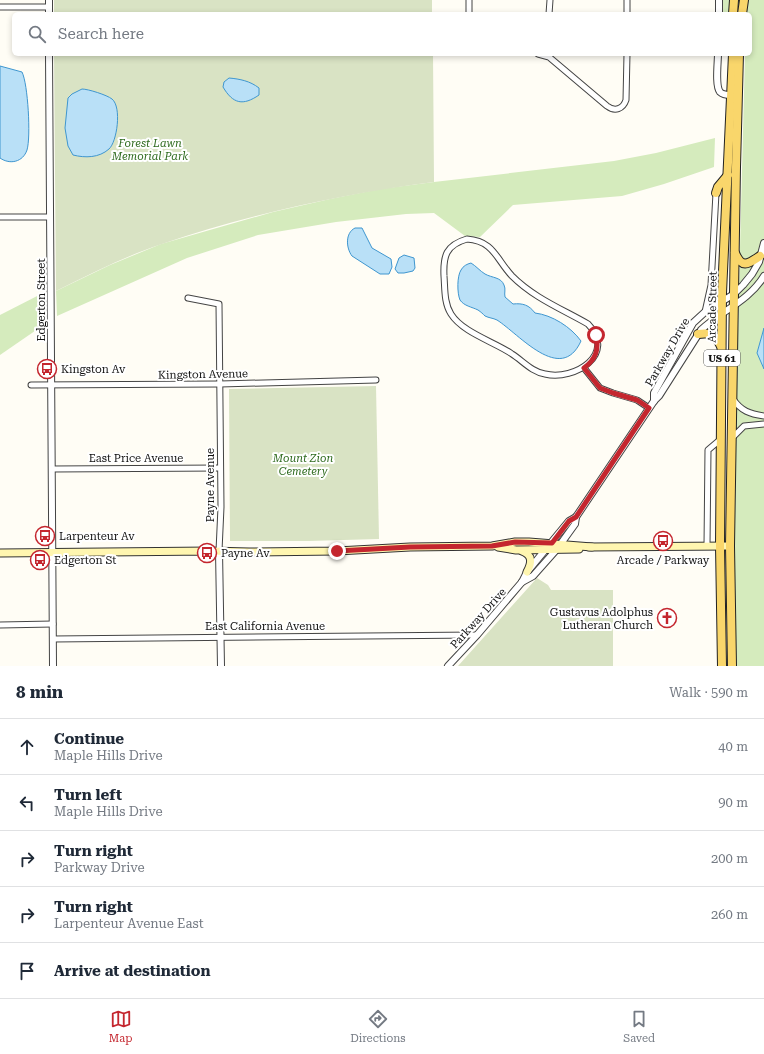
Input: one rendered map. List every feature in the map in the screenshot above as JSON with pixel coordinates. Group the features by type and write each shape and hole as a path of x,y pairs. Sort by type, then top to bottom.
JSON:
{"main road":[{"path":"733,12 734,0"},
{"path":"742,12 744,0"},
{"name":"US 61","path":"733,56 735,95"},
{"name":"US 61","path":"735,95 739,56"},
{"name":"Arcade Street","path":"722,666 720,546 722,301 735,95"},
{"path":"716,193 718,187 731,171"},
{"name":"Arcade Street","path":"731,171 734,252 730,546 732,666"},
{"path":"734,252 738,259 745,264 750,263 760,256"},
{"path":"698,334 711,334 716,337 722,349"},
{"path":"0,553 219,551 315,552 410,547 492,546 515,542 552,543 575,549 592,547 730,546"},
{"path":"492,546 525,552 530,556 531,562 527,572"},
{"path":"516,550 547,550 559,546"}],"street":[{"path":"0,7 49,11 49,0"},
{"path":"469,0 469,12"},
{"path":"550,0 550,12"},
{"path":"627,0 627,12"},
{"path":"719,0 719,12"},
{"name":"Edgerton Street","path":"49,56 53,666"},
{"path":"549,56 607,106 614,109 620,108 624,105 626,100 626,56"},
{"path":"718,56 717,86 719,91 724,95 735,95"},
{"path":"705,312 711,286 716,193"},
{"path":"0,217 50,217"},
{"path":"467,239 483,242 490,248 513,276 531,292 542,300 588,324 596,335 597,350 591,362 584,368 565,374 540,373 512,353 469,330 457,321 452,315 445,299 444,259 452,246 467,239"},
{"name":"Parkway Drive","path":"654,401 654,393 693,323 705,312 734,294 752,274 764,243"},
{"name":"Parkway Drive","path":"522,582 533,576 559,546 575,524 576,517 649,408 659,396 698,334 709,322 746,297 759,284 764,276"},
{"name":"Payne Avenue","path":"188,298 219,304 219,551 221,666"},
{"path":"584,368 600,388 637,400 649,408"},
{"name":"Kingston Avenue","path":"31,386 220,384 376,380"},
{"path":"732,398 742,410 752,414 762,415 762,424 744,426 732,439"},
{"path":"708,546 708,450 721,439"},
{"name":"East Price Avenue","path":"52,469 220,468"},
{"name":"Parkway Drive","path":"448,666 477,635 522,582 527,572 547,550 569,521 576,517"},
{"path":"0,625 53,624"},
{"name":"East California Avenue","path":"53,639 221,636 477,635"}],"green space":[{"path":"54,0 432,0 432,12 54,12"},
{"path":"723,0 764,0 764,328 757,353 764,369 764,666 735,666 735,513 739,284 745,56 752,56 752,12 723,12"},
{"name":"Forest Lawn Memorial Park","path":"54,56 433,56 434,182 296,206 229,223 135,254 56,291"},
{"path":"715,138 714,167 622,196 513,205 480,237 465,236 434,213 406,214 336,222 258,235 187,258 57,316 56,291 110,265 161,244 273,212 380,189 614,161 656,153"},
{"path":"45,292 45,324 0,355 0,315"},
{"name":"Mount Zion Cemetery","path":"376,386 379,539 230,541 229,389"},
{"path":"537,578 548,585 551,590 613,590 613,666 458,666"}],"water":[{"path":"0,66 22,72 26,87 29,123 27,150 19,160 12,162 0,158"},
{"path":"229,78 245,81 256,86 259,88 259,95 248,101 239,102 235,100 223,87 224,82"},
{"path":"82,89 97,92 110,97 115,103 117,109 118,116 116,132 112,145 105,152 96,156 82,157 73,155 68,146 65,128 68,98 72,94"},
{"path":"355,228 362,228 372,248 391,259 392,267 389,274 380,274 352,256 348,245 348,237 349,233"},
{"path":"404,255 414,258 415,268 413,271 398,273 395,269 399,258"},
{"path":"471,263 485,274 501,280 505,286 505,297 513,304 526,305 535,313 548,316 561,322 572,331 581,341 573,353 563,358 551,357 540,352 497,320 485,316 478,310 462,302 458,293 459,276 463,267"},
{"path":"764,328 764,369 757,353"}],"place":[{"name":"Kingston Av","path":"47,369"},
{"name":"Larpenteur Av","path":"45,536"},
{"name":"Arcade / Parkway","path":"663,541"},
{"name":"Payne Av","path":"207,553"},
{"name":"Edgerton St","path":"40,560"},
{"name":"Gustavus Adolphus Lutheran Church","path":"667,618"}],"route":[{"path":"337,551 410,547 492,546 515,542 552,543 569,521 576,517 649,408 637,400 600,388 584,368 595,356 597,350 596,335"}]}
